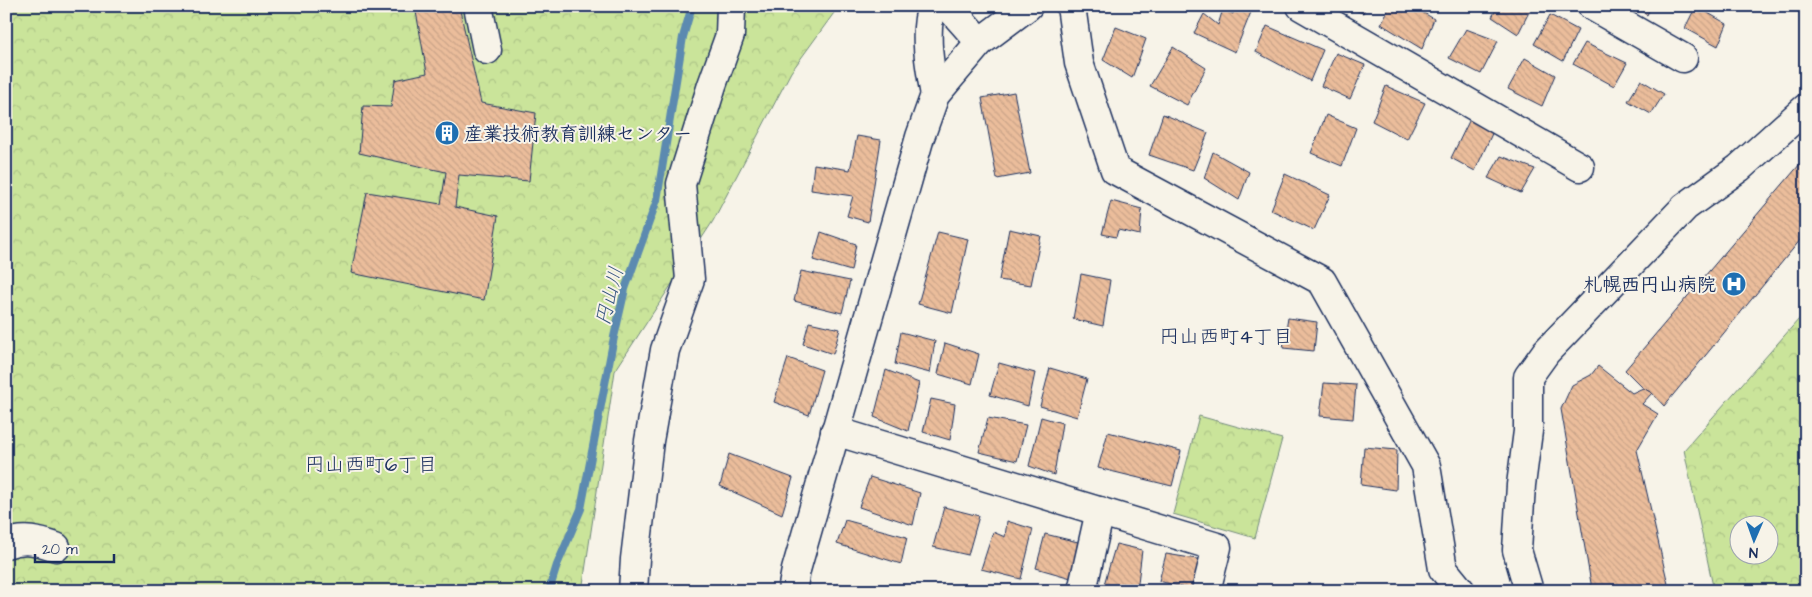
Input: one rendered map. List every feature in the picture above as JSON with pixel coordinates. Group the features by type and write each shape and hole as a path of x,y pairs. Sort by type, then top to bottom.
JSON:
{"street":[{"path":"478,6 487,50"},
{"path":"633,591 649,441 665,350 690,279 681,184 730,35 731,6"},
{"path":"932,6 929,14 928,58 935,96"},
{"path":"948,6 980,42"},
{"path":"792,591 796,570 835,431 920,137 935,96 980,42 1028,6"},
{"path":"1071,6 1079,63 1115,170 1322,281 1426,466 1443,569 1461,591"},
{"path":"1301,6 1580,167"},
{"path":"1592,6 1683,58"},
{"path":"1529,591 1517,550 1521,485 1528,431 1528,377 1546,352 1685,207 1739,168 1806,108"},
{"path":"835,431 1218,547 1206,591"},
{"path":"1082,591 1100,511"},
{"path":"6,544 14,541 33,540 56,547"}],"green space":[{"path":"6,6 839,6 791,72 713,221 615,371 582,591 6,591"},
{"path":"1806,311 1806,591 1714,591 1684,450"},
{"path":"1199,416 1282,439 1255,538 1173,514"}],"building":[{"name":"産業技術教育訓練センター","path":"415,6 459,6 481,103 536,113 529,181 459,175 455,207 498,216 484,300 351,273 367,192 441,204 446,172 359,153 363,106 391,107 395,80 427,73"},
{"path":"1235,6 1253,7 1235,52 1194,33 1204,14 1218,25 1223,9 1233,14"},
{"path":"1343,6 1366,6 1363,13"},
{"path":"1390,6 1404,12 1412,6 1434,19 1422,49 1381,24"},
{"path":"1498,6 1532,6 1518,34 1492,17"},
{"path":"1634,6 1651,6 1647,15"},
{"path":"1696,6 1727,24 1718,46 1685,28"},
{"path":"1550,15 1578,30 1563,61 1534,44"},
{"path":"1267,26 1323,50 1310,81 1256,52"},
{"path":"1116,27 1146,39 1132,78 1103,60"},
{"path":"1466,29 1498,41 1481,74 1449,58"},
{"path":"1585,43 1627,63 1614,86 1573,64"},
{"path":"1173,47 1206,68 1187,105 1150,86"},
{"path":"1336,53 1365,65 1350,99 1321,86"},
{"path":"1525,58 1555,75 1542,106 1508,89"},
{"path":"1641,80 1664,94 1651,114 1628,101"},
{"path":"1386,86 1425,103 1407,139 1372,121"},
{"path":"1014,92 1030,173 997,179 982,98"},
{"path":"1163,114 1208,133 1193,170 1149,155"},
{"path":"1326,115 1356,128 1342,166 1311,153"},
{"path":"1471,117 1495,127 1475,171 1451,158"},
{"path":"857,136 881,140 868,222 847,216 853,196 811,190 814,164 850,170"},
{"path":"1213,152 1249,172 1239,200 1204,178"},
{"path":"1501,156 1535,169 1521,193 1488,178"},
{"path":"1806,157 1806,233 1664,406 1625,370"},
{"path":"1285,174 1330,195 1314,230 1271,210"},
{"path":"1111,201 1142,209 1140,235 1118,230 1116,237 1102,234"},
{"path":"1009,229 1041,236 1031,285 999,280"},
{"path":"821,232 856,244 851,271 813,260"},
{"path":"938,232 968,239 952,313 918,304"},
{"path":"801,271 850,281 842,313 794,301"},
{"path":"1081,274 1110,280 1103,326 1073,319"},
{"path":"1288,318 1317,322 1314,351 1283,348"},
{"path":"809,322 840,329 833,354 803,344"},
{"path":"901,332 935,341 930,373 895,364"},
{"path":"945,343 979,354 972,384 938,374"},
{"path":"788,358 822,370 809,415 774,402"},
{"path":"999,363 1035,373 1028,406 990,395"},
{"path":"1598,366 1632,393 1643,388 1652,393 1642,404 1658,414 1637,450 1668,584 1644,591 1592,589 1561,409 1572,385 1591,375"},
{"path":"1050,368 1087,379 1077,417 1040,406"},
{"path":"886,370 919,383 908,431 874,417"},
{"path":"1324,383 1356,385 1353,419 1320,416"},
{"path":"931,399 955,404 950,440 923,432"},
{"path":"1041,417 1062,423 1054,475 1029,466"},
{"path":"988,418 1026,425 1017,461 979,452"},
{"path":"1108,432 1181,451 1172,486 1098,468"},
{"path":"1364,447 1397,450 1396,490 1361,485"},
{"path":"729,454 793,478 782,514 720,486"},
{"path":"870,477 920,493 913,525 859,507"},
{"path":"944,507 979,516 968,555 933,547"},
{"path":"845,520 907,537 901,564 837,544"},
{"path":"1007,521 1033,529 1021,579 981,569 993,532 1005,537"},
{"path":"1045,534 1078,542 1071,578 1036,568"},
{"path":"1116,544 1142,550 1137,591 1102,591"},
{"path":"1166,554 1203,560 1193,590 1159,581"},
{"path":"838,583 861,591 836,591"},
{"path":"870,584 892,590 868,591"}],"waterway":[{"name":"円山川","path":"549,591 557,565 581,509 625,289 657,200 683,37 692,6"}],"place":[{"name":"産業技術教育訓練センター","path":"447,133"},
{"name":"札幌西円山病院","path":"1734,284"}],"district":[{"name":"円山西町4丁目","path":"1226,336"},
{"name":"円山西町6丁目","path":"371,464"}]}
